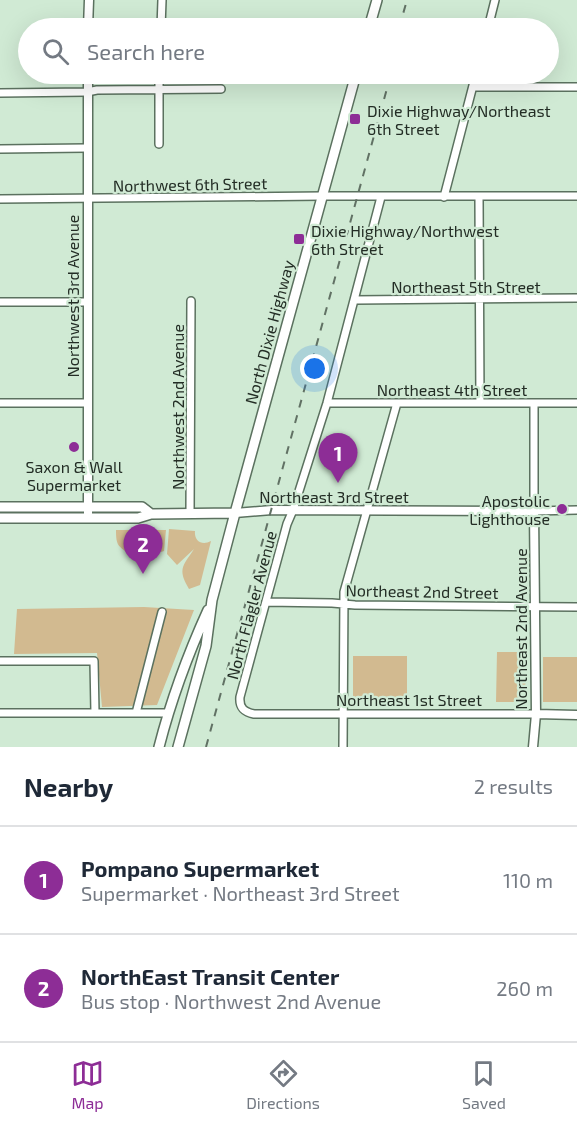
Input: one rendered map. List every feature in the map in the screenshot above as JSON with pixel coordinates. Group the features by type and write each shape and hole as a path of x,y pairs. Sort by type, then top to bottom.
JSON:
{"main road":[{"path":"372,18 376,0"},
{"name":"North Dixie Highway","path":"178,747 206,646 212,600 353,84"},
{"path":"0,507 142,507 151,514"},
{"path":"23,507 23,518"},
{"path":"0,518 138,518 151,514 235,513"},
{"name":"North Dixie Highway","path":"159,747 168,713 212,600"}],"street":[{"path":"88,18 89,0"},
{"path":"161,18 162,0"},
{"path":"490,18 495,0"},
{"name":"Northwest 3rd Avenue","path":"87,84 88,518"},
{"path":"159,84 159,144"},
{"path":"444,197 474,84"},
{"path":"473,87 577,87"},
{"path":"0,93 221,89"},
{"path":"0,148 87,148"},
{"name":"Northwest 6th Street","path":"0,199 577,196"},
{"name":"North Flagler Avenue","path":"243,710 240,697 287,524 327,403 381,197"},
{"path":"479,197 480,403"},
{"name":"Northeast 5th Street","path":"355,300 577,298"},
{"name":"Northwest 2nd Avenue","path":"190,514 191,301"},
{"path":"0,302 87,302"},
{"path":"0,403 87,403"},
{"name":"Northeast 4th Street","path":"327,403 577,403"},
{"path":"343,747 344,592 397,403"},
{"name":"Northeast 2nd Avenue","path":"533,747 536,714 534,403"},
{"name":"Northeast 3rd Street","path":"235,513 267,510 577,510"},
{"name":"Northeast 2nd Street","path":"266,602 577,607"},
{"path":"136,713 162,612"},
{"path":"0,661 94,661 95,713"},
{"name":"Northeast 1st Street","path":"243,710 254,714 577,715"},
{"path":"0,713 168,713"}],"shaded area":[{"path":"169,529 195,531 199,542 211,541 200,585 189,589 182,572 184,564 194,549 177,565 167,554"},
{"path":"116,530 166,530 164,551 161,552 153,539 131,555 119,545"},
{"path":"144,607 194,610 157,705 102,707 97,653 14,654 17,609"},
{"path":"497,652 526,652 525,702 496,702"},
{"path":"353,656 407,656 407,702 353,701"},
{"path":"543,657 577,657 577,702 543,702"}],"railway":[{"path":"402,18 407,0"},
{"path":"206,747 388,84"}],"place":[{"name":"Dixie Highway/Northeast 6th Street","path":"355,119"},
{"name":"Dixie Highway/Northwest 6th Street","path":"299,239"},
{"name":"Saxon & Wall Supermarket","path":"74,447"},
{"name":"Pompano Supermarket","path":"338,483"},
{"name":"Apostolic Lighthouse","path":"562,509"},
{"name":"NorthEast Transit Center","path":"143,574"}]}
